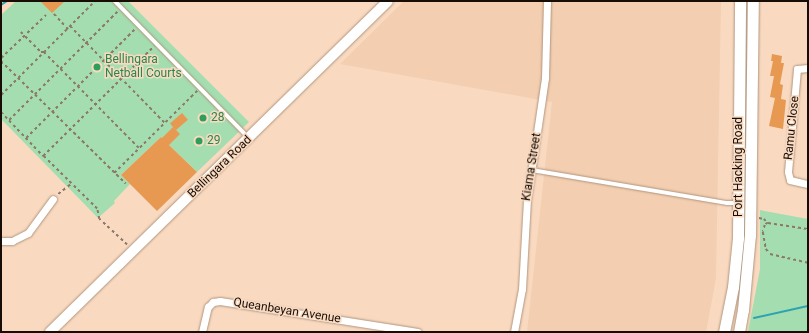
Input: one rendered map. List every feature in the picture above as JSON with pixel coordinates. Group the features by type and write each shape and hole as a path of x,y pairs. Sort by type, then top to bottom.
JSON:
{"main road":[{"name":"Port Hacking Road","path":"724,332 735,270 739,203 740,1"},
{"name":"Port Hacking Road","path":"739,332 745,294 750,235 753,1"}],"street":[{"name":"Bellingara Road","path":"50,332 249,139 388,1"},
{"name":"Kiama Street","path":"514,332 522,289 526,213 545,78 547,1"},
{"name":"Ramu Close","path":"808,68 797,69 788,172 790,180 808,184"},
{"path":"1,241 12,241 28,234 52,199"},
{"name":"Queanbeyan Avenue","path":"202,332 208,307 213,302 220,301 393,330 418,332"}],"lane":[{"path":"115,1 249,139"},
{"path":"532,170 727,203 739,203"}],"path":[{"path":"1,95 95,1"},
{"path":"9,120 122,8"},
{"path":"54,14 68,28"},
{"path":"1,58 46,15"},
{"path":"26,138 139,25"},
{"path":"70,26 165,123"},
{"path":"21,32 41,52 44,52 139,148"},
{"path":"44,156 156,44"},
{"path":"1,61 126,184"},
{"path":"114,173 200,88"},
{"path":"1,112 96,209 99,219 127,244"},
{"path":"64,189 71,184"},
{"path":"759,218 764,219 768,223 808,229"},
{"path":"768,223 765,225 763,232 766,249 770,254 808,262"}],"shaded area":[{"path":"404,1 721,1 716,279 706,332 527,332 552,102 340,64"}],"green space":[{"name":"Bellingara Netball Courts","path":"16,1 128,1 249,122 197,172 161,137 121,175 130,184 114,201 115,203 98,218 1,119 1,15"},
{"path":"760,210 808,219 808,332 748,332 760,269"}],"building":[{"path":"40,1 65,1 52,13"},
{"path":"772,54 782,56 781,63 784,63 780,84 783,85 781,99 786,100 783,129 769,126 775,98 770,97 774,76 770,76 773,61 771,61"},
{"path":"182,113 188,120 176,130 170,123"},
{"path":"173,127 180,134 169,145 197,172 157,211 121,175"}],"waterway":[{"path":"1,5 7,1"},
{"path":"754,318 808,306"}],"place":[{"name":"Bellingara Netball Courts","path":"97,67"},
{"name":"28","path":"203,118"},
{"name":"29","path":"199,141"}]}
